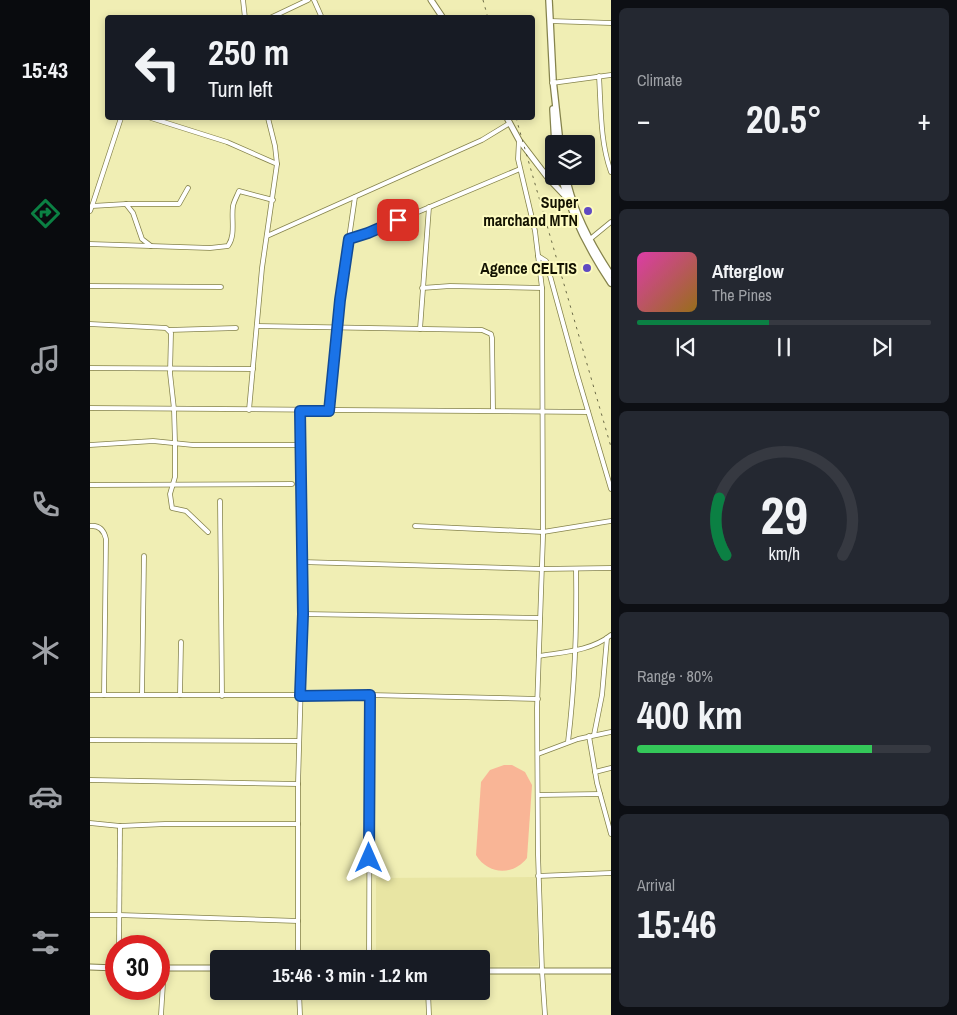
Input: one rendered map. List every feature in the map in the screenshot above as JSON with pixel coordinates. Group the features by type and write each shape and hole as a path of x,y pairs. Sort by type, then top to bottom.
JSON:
{"highway":[{"path":"549,0 559,135"},
{"path":"554,82 555,135"},
{"path":"564,185 588,241 611,283"},
{"path":"568,185 570,200"},
{"path":"588,241 611,275"}],"main road":[{"path":"431,0 440,15"},
{"path":"508,120 519,140 548,178 570,200"},
{"path":"90,968 105,968"},
{"path":"170,968 210,968"},
{"path":"490,971 611,971"}],"street":[{"path":"243,0 245,15"},
{"path":"276,15 308,0"},
{"path":"314,0 321,15"},
{"path":"550,21 611,23"},
{"path":"554,82 611,75"},
{"path":"599,76 604,144 611,172"},
{"path":"90,211 119,120"},
{"path":"157,120 227,142 277,164"},
{"path":"248,410 267,236 277,164 268,120"},
{"path":"267,236 482,140 510,123"},
{"path":"519,140 517,152 532,217 542,288 544,412 543,532 538,699 538,876 545,1015"},
{"path":"349,239 368,233 520,169"},
{"path":"92,206 179,204 188,188"},
{"path":"90,244 210,248 228,246 234,224 233,205 239,191 273,200"},
{"path":"329,411 337,328 355,197"},
{"path":"126,204 133,213 142,239 151,246"},
{"path":"420,329 429,207"},
{"path":"588,241 611,222"},
{"path":"538,256 546,261 551,275 611,489"},
{"path":"90,286 221,287"},
{"path":"422,288 450,286 542,288"},
{"path":"90,324 166,328 169,330 236,328"},
{"path":"257,326 482,330 491,334 492,338 493,410"},
{"path":"169,330 171,333 170,368 175,443 175,477 170,494 172,508 186,511 208,532"},
{"path":"90,368 252,369"},
{"path":"90,408 588,412"},
{"path":"298,950 298,741 303,614 300,411"},
{"path":"90,444 153,441 192,445 301,445"},
{"path":"90,485 292,484"},
{"path":"220,501 222,696"},
{"path":"415,526 543,532 611,521"},
{"path":"90,526 95,526 102,530 106,538 104,695"},
{"path":"142,694 144,556"},
{"path":"302,562 542,569 611,568"},
{"path":"568,742 574,689 576,569"},
{"path":"303,614 540,618"},
{"path":"539,656 575,651 609,637"},
{"path":"609,637 602,695 591,736 595,772 611,834"},
{"path":"180,695 181,642"},
{"path":"90,695 370,695 538,699"},
{"path":"369,950 370,695"},
{"path":"538,754 568,742 611,732"},
{"path":"90,740 298,741"},
{"path":"595,772 611,768"},
{"path":"90,780 298,784"},
{"path":"538,795 600,794"},
{"path":"90,823 120,826 298,824"},
{"path":"119,935 120,826"},
{"path":"538,876 611,873"},
{"path":"90,915 298,921"},
{"path":"161,1000 161,1015"},
{"path":"299,1000 300,1015"},
{"path":"428,1000 429,1015"}],"shaded area":[{"path":"504,765 512,765 525,772 532,785 527,858 515,868 501,871 487,866 476,855 481,782 490,770"},
{"path":"536,877 538,966 490,967 490,950 376,950 376,878"}],"railway":[{"path":"483,0 487,15"},
{"path":"517,120 611,447"}],"place":[{"name":"Super marchand MTN","path":"588,211"},
{"name":"Agence CELTIS","path":"587,268"}],"route":[{"path":"369,858 370,695 300,696 303,614 300,411 329,411 340,300 349,239 398,220"}]}
